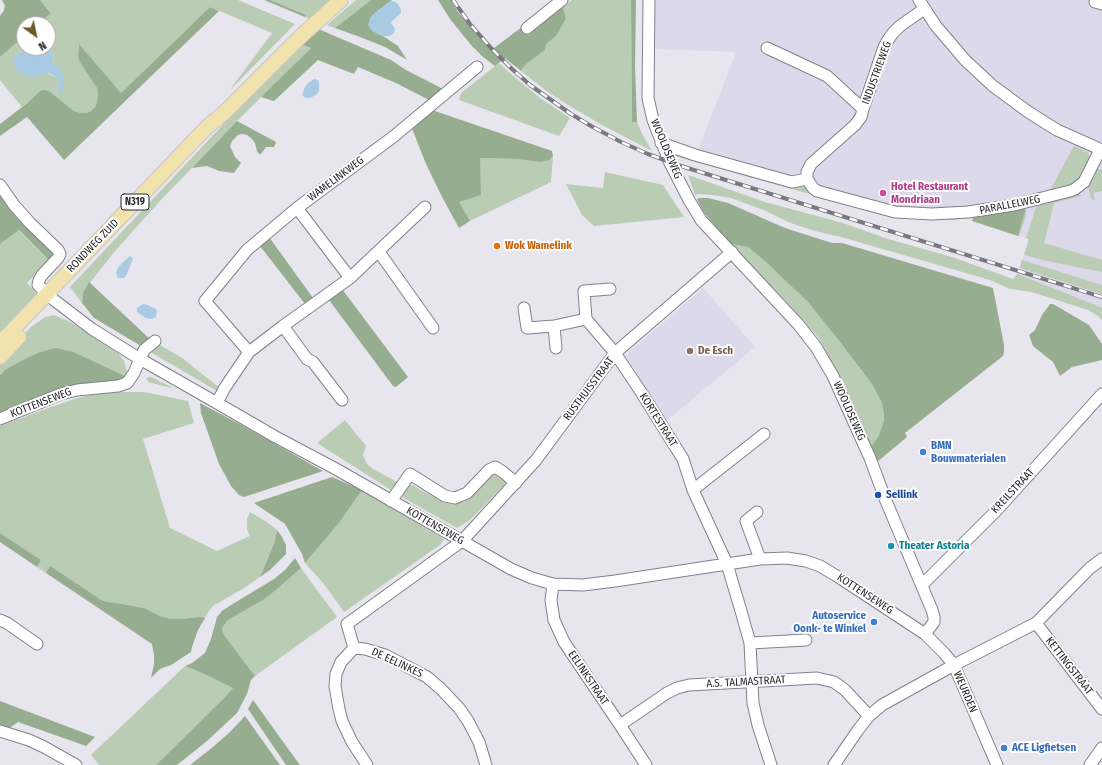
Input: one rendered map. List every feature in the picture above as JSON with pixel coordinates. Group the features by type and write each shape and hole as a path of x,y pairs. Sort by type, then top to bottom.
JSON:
{"main road":[{"name":"RONDWEG ZUID","path":"50,297 86,266 108,244 197,147 225,112 299,38 341,0"},
{"name":"N319","path":"0,343 50,297"},
{"name":"N319","path":"0,357 50,297"}],"street":[{"path":"526,28 562,0"},
{"name":"WOOLDSEWEG","path":"649,0 648,98 653,120 661,143 698,222 732,252 798,324 816,347 833,376 868,452 886,501 934,617 932,625 925,634"},
{"name":"INDUSTRIEWEG","path":"768,48 827,76 864,110 884,47 893,33 921,5 954,47 993,86 1027,111 1057,130 1101,150"},
{"name":"WAMELINKWEG","path":"249,352 205,301 247,250 297,208 393,137 477,67"},
{"path":"661,143 695,155 795,182 807,179 807,172 811,164 855,125 864,110"},
{"name":"PARALLELWEG","path":"807,179 817,191 895,212 932,214 968,212 1014,205 1076,189 1084,182 1101,150"},
{"name":"KOTTENSEWEG","path":"0,185 14,205 58,250 60,254 42,275 38,285 50,297 92,329 140,359 218,404 336,469 511,570 553,584 583,585 760,559 786,558 806,561 820,566 840,578 925,634 944,652 954,665"},
{"path":"218,404 224,389 249,352 350,278 425,207"},
{"path":"297,208 350,278"},
{"path":"379,252 433,328"},
{"name":"RUSTHUISSTRAAT","path":"462,541 536,460 616,353 732,252"},
{"path":"524,308 527,328 554,326 586,319 584,291 610,289"},
{"name":"KORTESTRAAT","path":"586,319 616,353 683,458 693,490 727,564 750,643 753,703 756,718 771,765"},
{"path":"283,326 342,400"},
{"path":"554,326 556,348"},
{"path":"140,359 144,350 155,341"},
{"name":"KOTTENSEWEG","path":"0,419 61,394 77,390 118,386 127,383 134,373 140,359"},
{"name":"KREILSTRAAT","path":"922,585 996,511 1102,394"},
{"path":"693,490 764,434"},
{"path":"391,501 410,474 445,496 455,498 467,493 489,470 495,467 516,483"},
{"path":"757,512 746,521 760,559"},
{"path":"367,765 352,742 342,721 335,686 336,674 341,662 354,648 347,624 462,541"},
{"path":"954,665 1036,623 1090,568 1102,560"},
{"name":"EELINKSTRAAT","path":"553,584 551,600 554,620 564,642 646,765"},
{"path":"0,620 7,623 37,644"},
{"name":"KETTINGSTRAAT","path":"1036,623 1102,709"},
{"path":"750,643 806,640"},
{"name":"DE EELINKES","path":"354,648 365,649 385,655 427,677 441,689 459,708 468,721 479,742 486,765"},
{"name":"WEURDEN","path":"834,765 869,716 882,705 954,665 997,765"},
{"name":"A.S. TALMASTRAAT","path":"620,725 667,693 677,688 689,685 816,678 834,682 845,690 869,716"},
{"path":"0,731 44,746 76,765"},
{"path":"1090,765 1102,748"}],"shaded area":[{"path":"655,0 1102,0 1102,314 1015,280 1029,239 1018,236 1025,212 1024,208 973,218 949,220 884,215 694,161 736,52 655,49"},
{"name":"De Esch","path":"703,288 755,347 666,421 626,355"}],"green space":[{"path":"2,0 40,0 51,13 47,16 16,16 16,43 0,57 0,16 5,6"},
{"path":"40,0 238,0 295,24 229,91 272,33 210,7 121,93 79,45 79,61 94,82 98,94 95,107 87,113 81,113 74,111 49,91 40,91 22,107 0,80 0,57 16,43 15,56 56,77 59,79 59,82 61,70 54,63 53,59 54,56 56,56 56,16 47,16 51,12"},
{"path":"264,0 270,0 306,15 305,17"},
{"path":"270,0 333,0 311,20 305,17 306,15"},
{"path":"356,0 371,0 335,28 327,25"},
{"path":"371,0 392,0 370,18 376,33 398,46 407,60 385,47 335,28"},
{"path":"438,0 451,0 458,12 484,42 494,48 522,27 528,35 563,7 566,19 556,36 546,44 545,50 524,66 521,71 505,58 495,66 483,57 450,19"},
{"path":"572,0 631,0 632,121 637,122 652,151 602,125 568,105 521,71 524,66 545,50 546,44 556,36 566,19 563,7"},
{"path":"631,0 636,0 635,66 637,122 632,122"},
{"path":"210,7 219,11 64,160 27,117 0,136 0,124 40,91 49,91 74,111 87,113 95,107 98,94 97,88 79,61 79,44 121,93"},
{"path":"316,28 391,60 406,70 443,89 429,100 396,83 358,67 354,74 318,60 274,101 261,97 311,48 301,44"},
{"path":"301,44 311,48 237,121 159,202 115,251 86,288 83,293 82,303 70,287 298,45"},
{"path":"499,63 540,98 570,118 559,136 459,100 461,93"},
{"path":"432,110 552,151 553,156 549,160 540,162 516,159 480,158 481,195 459,202 470,221 459,228 426,164 411,126"},
{"path":"237,121 276,142 274,147 266,147 261,154 259,154 252,139 247,135 238,135 232,141 230,146 235,157 241,163 234,173 219,171 207,166 192,168"},
{"path":"1074,146 1087,152 1090,156 1081,177 1073,184 1050,190"},
{"path":"673,151 765,178 766,181 787,187 790,185 802,184 882,214 1025,207 1026,216 1018,236 1025,212 949,220 884,215 675,156"},
{"path":"553,156 551,182 470,221 458,202 481,195 479,158 516,159 540,162"},
{"path":"1096,169 1102,170 1102,191 1093,193 1095,200 1093,200 1091,198 1087,183"},
{"path":"605,172 663,185 684,217 594,226 582,215 566,184 603,188"},
{"path":"688,175 765,202 843,223 888,239 952,257 1013,279 1017,274 1102,308 1102,320 1088,310 1032,292 1010,289 990,280 841,237 815,231 788,222 766,211 731,198 712,195 695,195"},
{"path":"1079,192 1081,196 1054,203 1044,243 1102,260 1102,272 1024,255 1029,239 1026,238 1037,206 1041,203"},
{"path":"0,194 31,231 54,255 49,260 19,230 0,244"},
{"path":"708,198 728,203 785,228 832,243 842,243 993,288 1004,345 1003,356 905,433 907,437 877,462 871,447 879,435 884,420 884,414 882,403 872,384 808,302 748,247 730,244 703,211 697,199"},
{"path":"1025,208 1018,236 972,221 973,218"},
{"path":"18,230 49,260 27,283 37,294 0,335 0,244"},
{"path":"269,237 313,298 305,304 260,246"},
{"path":"730,244 748,247 796,290 808,302 872,384 882,403 884,420 879,435 871,447 844,383 818,337 781,296"},
{"path":"1022,260 1102,285 1102,294 1020,268"},
{"path":"89,282 151,340 141,346 94,318 82,303 83,293"},
{"path":"342,289 408,377 396,387 393,386 329,300"},
{"path":"1050,304 1053,304 1089,325 1102,344 1102,360 1072,367 1060,376 1053,362 1033,346 1029,335 1035,330 1042,315"},
{"path":"54,315 70,322 119,354 124,361 128,375 127,377 5,370 0,375 0,361 31,327 45,317"},
{"path":"155,342 182,358 220,388 217,391 147,350"},
{"path":"56,348 73,352 127,377 126,379 0,415 0,375 5,370 23,360 40,352"},
{"path":"151,377 175,389 148,382 146,378"},
{"path":"144,392 188,401 194,423 143,439 170,528 217,551 250,536 247,529 247,519 250,512 277,530 275,541 260,577 213,606 205,618 171,619 160,616 144,608 103,601 50,567 46,573 37,567 41,560 0,533 0,426 77,398 96,394"},
{"path":"200,403 323,471 244,497 239,495 231,486 219,464 201,413"},
{"path":"345,420 366,446 363,455 367,464 373,469 397,482 398,484 394,492 317,443"},
{"path":"497,474 508,481 470,520 457,528 402,497 407,487 412,485 447,503 464,502 493,475"},
{"path":"332,477 362,490 339,523 305,563 302,554 285,524 254,503"},
{"path":"362,490 444,539 440,545 344,612 323,583 305,563 339,523"},
{"path":"277,530 286,545 286,554 270,570 260,577 275,541"},
{"path":"0,533 41,560 37,567 0,542"},
{"path":"295,558 301,568 263,600 228,620 222,628 227,639 255,676 251,680 247,694 237,713 207,741 177,765 156,765 233,688 185,666 192,663 205,653 211,639 217,617 222,611 231,605 274,579 286,569"},
{"path":"50,566 103,601 144,608 160,616 171,619 205,618 198,630 191,652 171,665 160,669 151,678 154,664 152,644 46,573"},
{"path":"301,568 337,617 255,676 227,639 222,628 228,620 263,600"},
{"path":"185,666 233,688 156,765 99,765 91,755"},
{"path":"253,700 300,765 286,765 248,709"},
{"path":"0,701 95,737 86,746 18,722 4,732 0,730"},
{"path":"245,716 280,765 190,765 231,731"}],"water":[{"path":"391,1 398,4 401,13 391,23 395,28 394,33 390,36 383,36 372,31 368,25 370,18"},
{"path":"15,56 53,56 54,63 61,70 63,76 63,87 61,92 59,94 56,92 59,79 49,73 35,77 26,76 16,69 13,62"},
{"path":"314,79 318,80 319,82 319,91 312,97 304,97 302,95 305,87"},
{"path":"130,256 133,258 127,274 124,278 118,278 116,273 117,269"},
{"path":"143,304 156,309 156,317 152,319 146,318 137,312 137,308"}],"railway":[{"path":"453,0 470,24 491,48 530,85 571,114 621,142 681,166 1102,297"}],"place":[{"name":"Hotel Restaurant Mondriaan","path":"883,193"},
{"name":"Wok Wamelink","path":"497,246"},
{"name":"De Esch","path":"690,351"},
{"name":"BMN Bouwmaterialen","path":"923,452"},
{"name":"Sellink","path":"878,495"},
{"name":"Theater Astoria","path":"891,546"},
{"name":"Autoservice Oonk- te Winkel","path":"874,622"},
{"name":"ACE Ligfietsen","path":"1004,748"}]}
